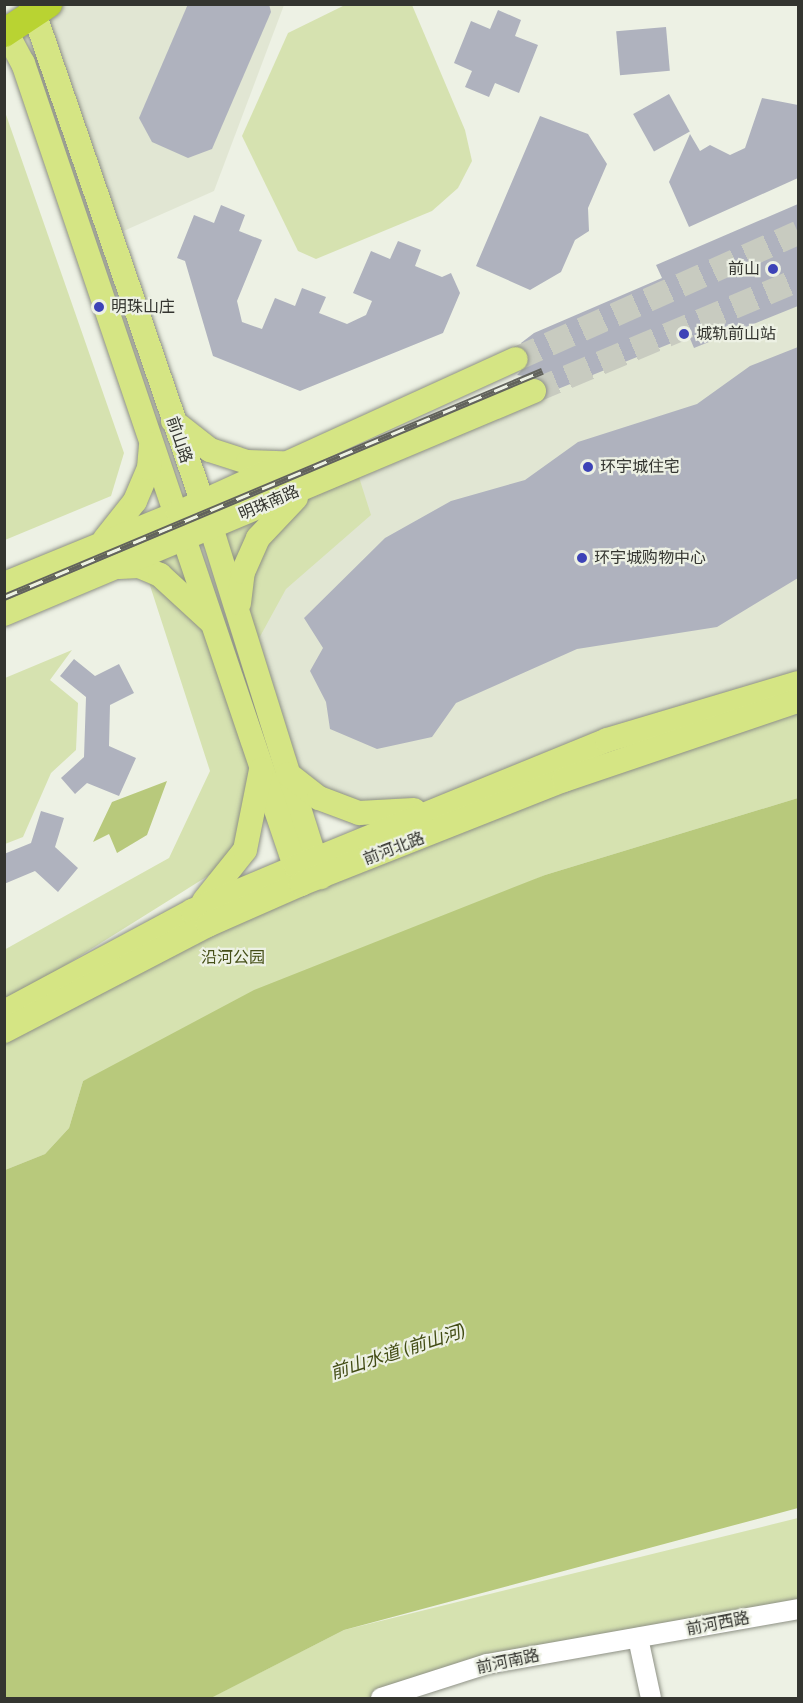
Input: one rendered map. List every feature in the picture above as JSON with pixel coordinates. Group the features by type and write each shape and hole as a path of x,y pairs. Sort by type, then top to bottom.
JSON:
{"highway":[{"path":"5,31 38,7"}],"main road":[{"name":"前山路","path":"38,7 172,420 200,503 211,527 241,620 288,774 309,872"},
{"name":"前山路","path":"5,31 22,63 262,759 309,872"},
{"name":"明珠南路","path":"4,584 178,513 516,359"},
{"name":"明珠南路","path":"4,614 534,391"},
{"path":"172,420 199,443 228,457 266,464 293,460"},
{"path":"93,548 135,501 149,468 149,429"},
{"path":"241,620 243,572 258,538 284,509 319,482"},
{"path":"111,569 139,566 160,575 190,598 217,632"},
{"name":"前河北路","path":"4,1031 309,872 449,805 607,740 798,683"},
{"name":"前河北路","path":"4,1012 192,911 309,872 564,780 798,701"},
{"path":"192,911 214,893 245,850 262,759"},
{"path":"288,774 319,798 359,813 449,805"}],"street":[{"name":"前河西路","path":"638,1638 798,1609"},
{"name":"前河南路","path":"381,1698 487,1664 638,1638"},
{"path":"638,1638 651,1698"}],"shaded area":[{"path":"48,4 284,5 214,191 110,237 35,13"},
{"path":"798,280 798,684 449,804 384,814 304,787 211,527"}],"green space":[{"path":"345,5 412,5 465,130 472,161 458,188 432,211 316,259 298,251 242,136 288,33"},
{"path":"4,109 124,453 111,496 5,540"},
{"path":"358,474 371,515 286,589 257,642 220,532"},
{"path":"182,546 251,762 234,849 211,874 5,1003 4,950 169,858 210,771 144,567"},
{"path":"72,650 50,680 78,703 76,750 51,773 23,837 5,844 5,678"},
{"name":"沿河公园","path":"798,701 798,798 545,875 83,1081 69,1128 45,1154 5,1170 5,1028 211,911"},
{"path":"798,1518 798,1609 638,1638 384,1698 210,1698 344,1630"}],"water":[{"path":"167,781 147,835 117,853 109,834 93,842 112,802"},
{"name":"前山水道 (前山河)","path":"798,798 798,1508 344,1630 211,1698 5,1698 5,1170 45,1154 69,1128 83,1081 254,990 545,875"}],"building":[{"path":"188,4 269,4 271,12 212,149 188,158 152,142 139,118"},
{"path":"498,10 521,20 515,36 538,45 519,93 495,83 489,97 465,87 472,71 454,63 471,21 490,29"},
{"path":"666,27 670,71 620,75 616,31"},
{"path":"669,94 690,132 654,151 633,114"},
{"path":"762,98 798,105 798,178 689,227 669,182 690,134 700,151 710,145 730,155 745,148"},
{"path":"540,116 588,134 607,164 588,208 589,231 575,240 561,272 530,290 476,266"},
{"path":"798,204 798,306 694,348 689,336 548,393 542,379 517,375 530,361 521,343 534,333 662,278 656,265"},
{"path":"221,205 245,215 239,231 262,240 237,301 242,322 262,329 275,298 295,306 302,288 326,297 319,313 347,324 366,315 372,301 353,293 371,251 390,259 398,241 421,250 415,266 442,277 451,273 460,293 443,333 300,391 213,356 185,261 177,258 194,215 214,223"},
{"name":"环宇城购物中心","path":"798,347 798,578 717,627 577,649 456,703 432,737 377,749 330,729 326,702 310,671 323,648 304,618 385,538 451,501 525,480 578,442 697,404 750,366"},
{"path":"74,659 95,676 119,664 134,693 110,705 109,746 136,758 119,796 87,783 75,794 61,778 84,757 86,697 60,676"},
{"path":"41,811 64,818 55,847 78,868 58,892 35,871 4,884 4,854 31,843"}],"tunnel":[{"path":"516,359 798,233"},
{"path":"534,391 798,280"}],"railway":[{"path":"4,597 542,371"}],"place":[{"name":"前山","path":"773,269"},
{"name":"明珠山庄","path":"99,307"},
{"name":"城轨前山站","path":"684,334"},
{"name":"环宇城住宅","path":"588,467"},
{"name":"环宇城购物中心","path":"582,558"}]}
